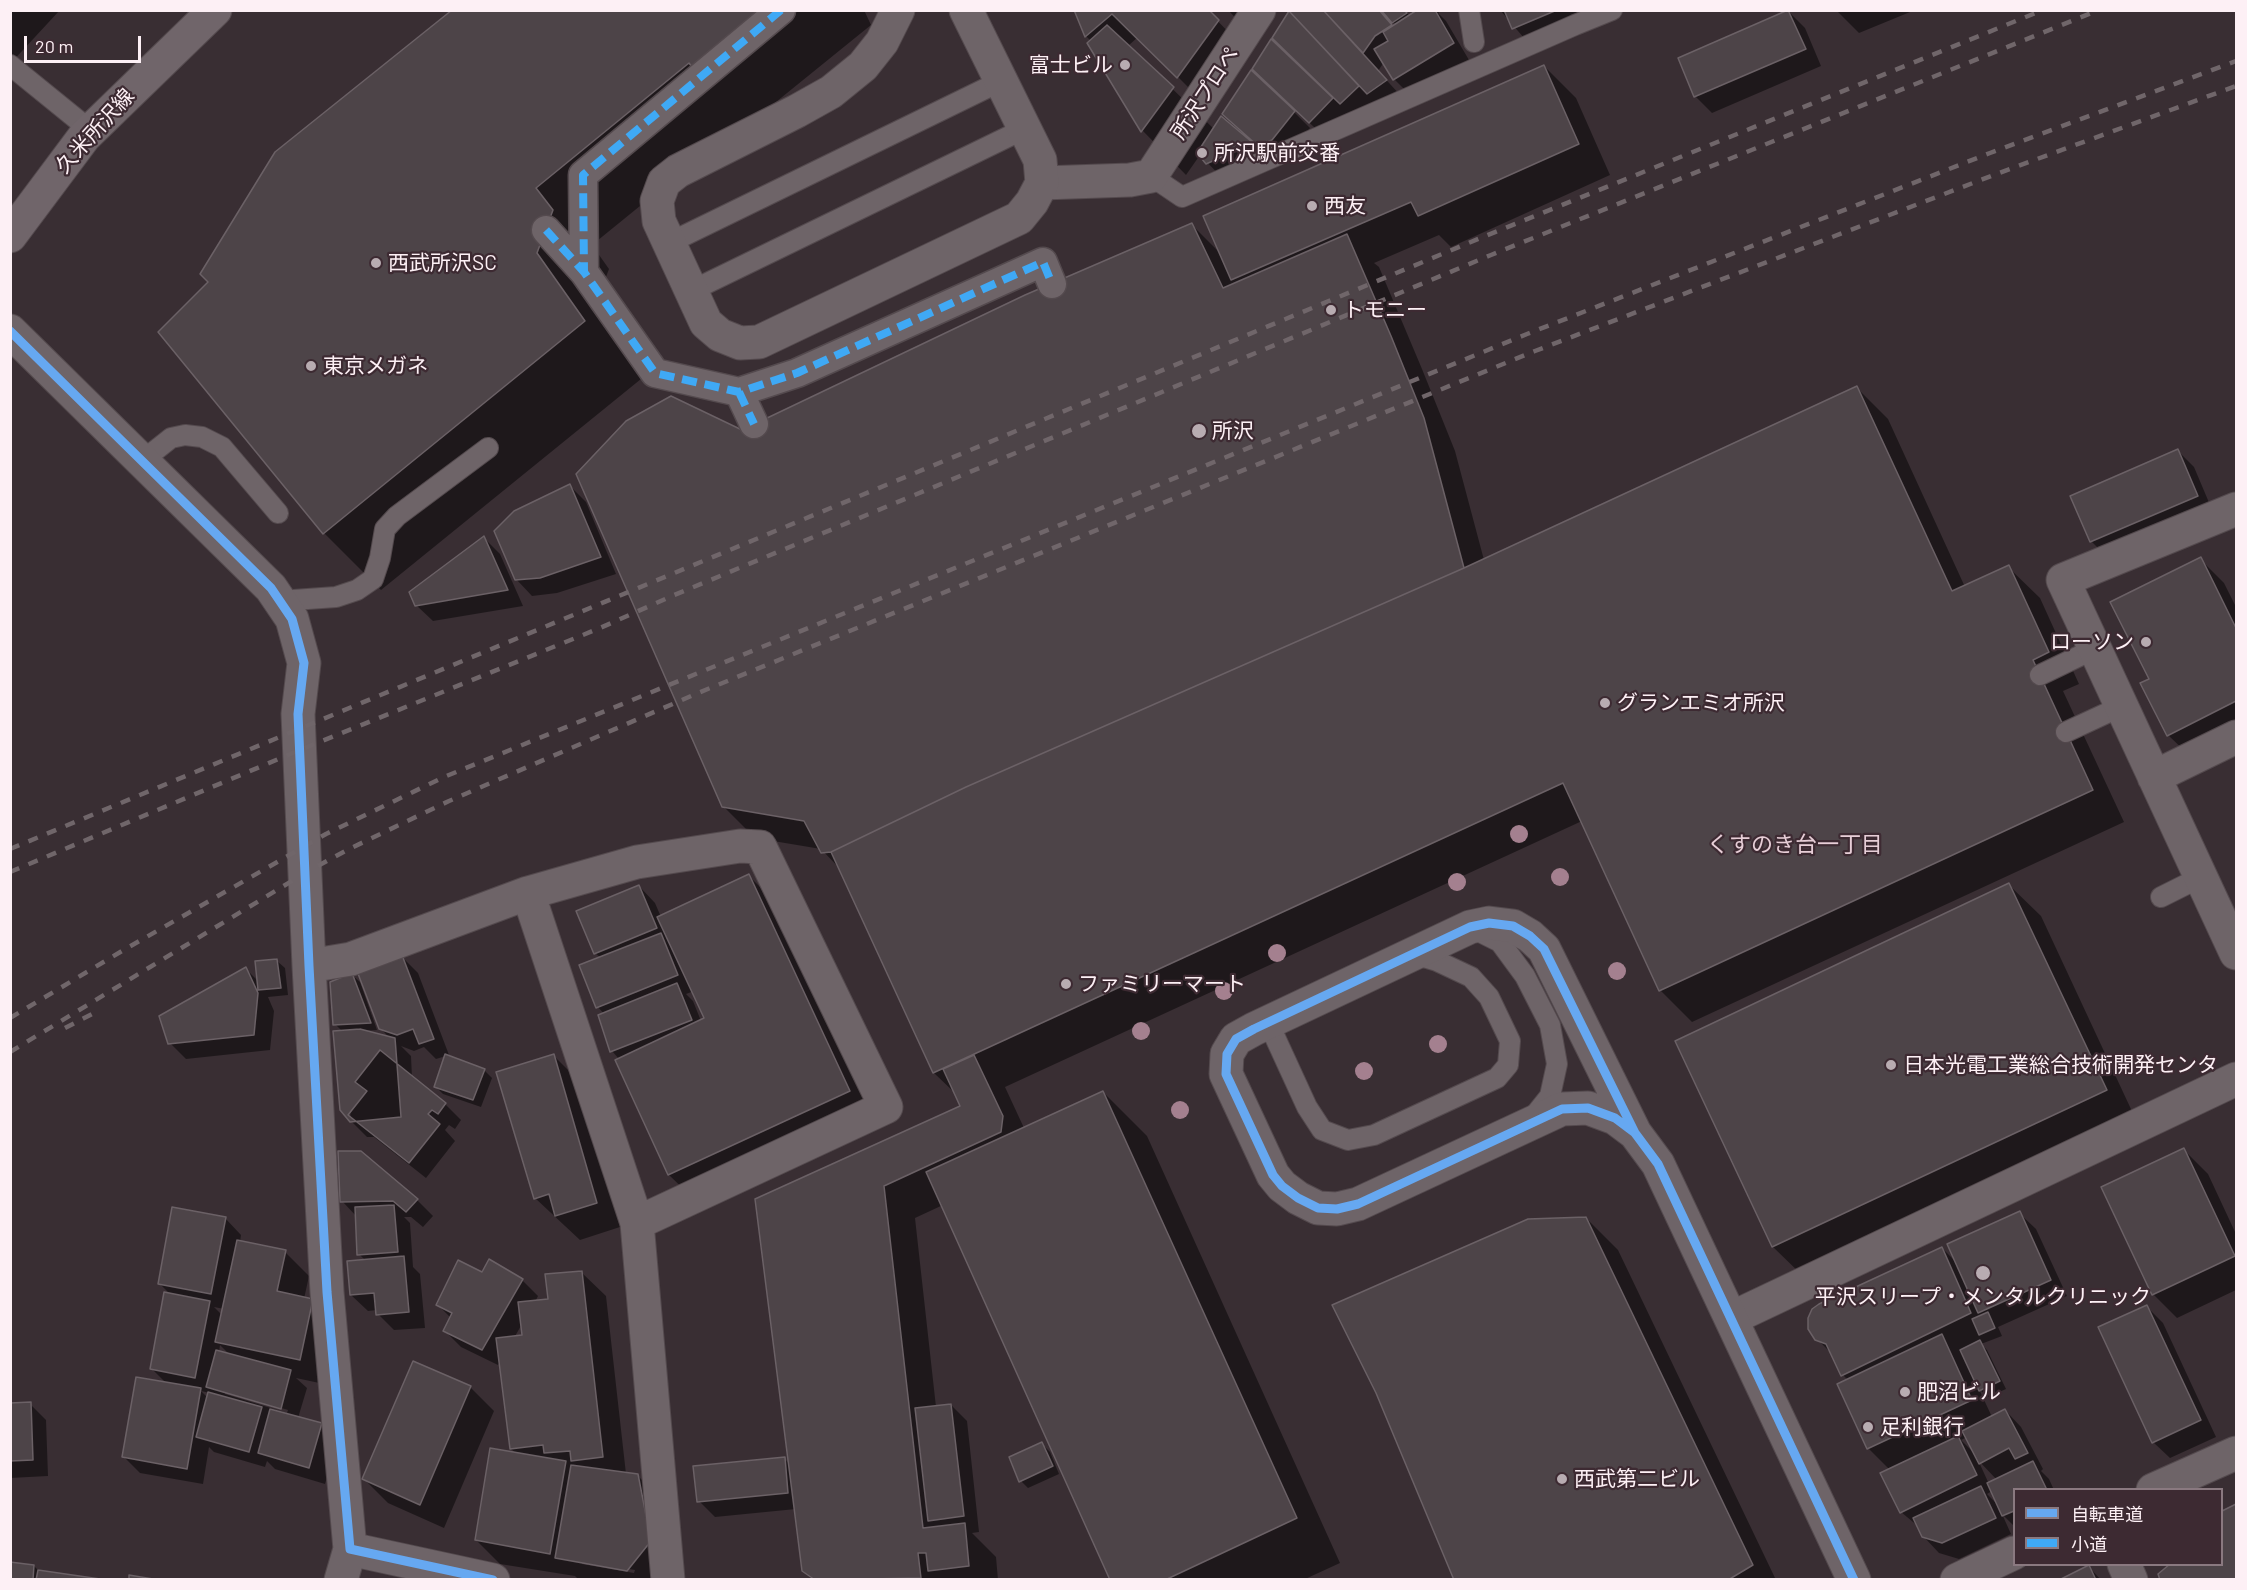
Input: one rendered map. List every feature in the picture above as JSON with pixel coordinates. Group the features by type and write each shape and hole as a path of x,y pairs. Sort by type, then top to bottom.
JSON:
{"main road":[{"name":"久米所沢線","path":"10,236 90,130 215,10"}],"street":[{"path":"584,272 583,175 781,10"},
{"path":"898,10 882,42 870,58 831,92 678,171 664,182 657,201 659,221 706,323 720,335 740,343 759,342 1018,218 1032,202 1042,183 1040,160 966,10"},
{"name":"所沢プロペ","path":"1151,176 1259,10"},
{"path":"1042,183 1130,180 1151,176"},
{"path":"546,230 584,272 655,373 739,392 796,373 1043,262 1052,284"},
{"path":"10,331 271,588 292,619 304,663 298,714 309,966 345,1564 493,1580"},
{"path":"739,392 754,424"},
{"path":"2236,511 2063,580 2236,954"},
{"path":"2154,777 2236,737"},
{"path":"309,966 351,959 528,893 637,862 740,846 760,847 886,1107 637,1223"},
{"path":"528,893 637,1223 668,1580"},
{"path":"1635,1132 1615,1118 1588,1108 1562,1109 1358,1204 1337,1209 1318,1208 1298,1198 1282,1186 1273,1175 1226,1074 1227,1054 1236,1039 1268,1022 1470,927 1489,923 1513,926 1530,936 1544,949 1635,1132 1658,1164 1854,1580"},
{"path":"1732,1318 2236,1079"},
{"path":"2157,1488 2236,1453"},
{"path":"1957,1580 2013,1552"},
{"path":"2125,1566 2131,1580"}],"lane":[{"path":"1469,10 1474,42"},
{"path":"1151,176 1182,197 1612,10"},
{"path":"10,65 90,130"},
{"path":"669,243 1001,81"},
{"path":"691,291 1024,129"},
{"path":"142,461 171,438 185,435 201,437 222,447 278,513"},
{"path":"279,601 336,597 357,590 373,579 380,558 385,529 397,516 488,448"},
{"path":"2040,675 2094,649"},
{"path":"2066,732 2122,706"},
{"path":"2161,897 2201,878"},
{"path":"1470,927 1500,942 1525,976 1550,1025 1557,1064 1550,1096 1526,1126"},
{"path":"1268,1022 1312,1115 1322,1130 1348,1140 1374,1135 1497,1078 1508,1065 1510,1041 1489,997 1471,977 1437,961 1413,954"}],"building":[{"name":"西武所沢SC","path":"452,10 761,10 692,67 689,63 536,188 553,210 537,253 585,321 323,534 158,332 208,282 200,274 275,152"},
{"path":"1074,10 1209,10 1219,20 1177,78 1112,14 1085,37"},
{"path":"1323,10 1387,80 1367,94 1289,11"},
{"path":"1323,10 1379,10 1392,25 1375,36 1363,53"},
{"path":"1381,10 1404,10 1407,13 1392,23"},
{"path":"1417,10 1435,10 1454,43 1393,80 1374,49 1388,41 1383,32"},
{"path":"1504,10 1557,10 1512,29"},
{"path":"1788,10 1806,49 1694,97 1678,58"},
{"path":"1289,11 1359,86 1340,104 1272,38"},
{"name":"富士ビル","path":"1107,25 1174,87 1141,132 1087,43"},
{"path":"1271,39 1333,98 1309,123 1252,69"},
{"path":"1544,65 1579,144 1418,216 1411,202 1231,280 1203,216"},
{"path":"1251,70 1295,111 1272,140 1258,146 1222,114"},
{"path":"1221,116 1253,143 1206,164 1197,153"},
{"path":"1192,223 1223,288 1347,234 1424,418 1464,568 966,787 831,852 821,853 804,821 722,807 576,474 626,421 671,396 742,430 1025,295"},
{"name":"グランエミオ所沢","path":"1857,386 1952,591 2009,565 2049,652 2033,660 2093,790 1659,991 1563,783 933,1073 831,852 966,787 1464,568"},
{"path":"2178,449 2198,496 2090,542 2070,496"},
{"path":"570,484 601,557 540,578 515,580 494,531 514,511"},
{"path":"484,536 508,590 415,606 409,592"},
{"path":"2201,557 2236,628 2236,701 2167,736 2140,683 2149,679 2110,602"},
{"path":"749,874 850,1091 668,1175 615,1060 704,1018 657,917"},
{"name":"日本光電工業総合技術開発センタ","path":"2009,883 2107,1090 1772,1247 1675,1041"},
{"path":"639,885 657,928 594,954 576,911"},
{"path":"661,933 678,975 596,1008 579,965"},
{"path":"402,955 434,1039 419,1044 413,1029 397,1035 379,1029 357,971"},
{"path":"277,959 281,988 258,990 255,961"},
{"path":"246,967 258,993 254,1035 168,1044 159,1016"},
{"path":"352,973 371,1023 333,1025 330,982"},
{"path":"677,983 692,1020 610,1052 598,1015"},
{"path":"360,1029 395,1038 401,1117 350,1122 340,1110 333,1031"},
{"path":"380,1050 446,1103 438,1114 432,1110 428,1114 440,1124 409,1163 348,1115 367,1091 355,1082"},
{"path":"445,1054 485,1069 473,1100 434,1087"},
{"path":"554,1054 597,1203 555,1216 549,1194 534,1199 496,1072"},
{"path":"974,1055 1003,1116 1001,1132 884,1186 923,1528 965,1523 969,1566 928,1571 926,1553 918,1553 921,1578 815,1580 802,1571 755,1199 960,1106 943,1069"},
{"path":"1103,1091 1297,1518 1165,1580 1110,1580 926,1172"},
{"path":"2184,1148 2235,1256 2152,1295 2101,1187"},
{"path":"338,1151 361,1151 418,1199 406,1212 393,1201 340,1202"},
{"path":"394,1205 398,1252 357,1255 355,1207"},
{"path":"172,1207 226,1217 211,1294 158,1284"},
{"path":"2020,1211 2051,1280 1978,1313 1947,1244"},
{"name":"西武第二ビル","path":"1586,1217 1753,1565 1728,1580 1454,1580 1376,1393 1332,1305 1528,1219"},
{"path":"237,1240 286,1250 277,1291 313,1299 300,1360 215,1342"},
{"path":"1942,1247 1971,1313 1841,1376 1826,1344 1815,1340 1808,1329 1808,1318 1812,1309"},
{"path":"404,1256 409,1312 376,1315 374,1293 350,1295 347,1261"},
{"path":"489,1259 523,1279 482,1350 443,1331 452,1313 436,1305 458,1260 482,1272"},
{"path":"582,1271 603,1457 571,1461 570,1451 544,1453 543,1445 510,1449 496,1338 522,1335 518,1302 548,1299 545,1274"},
{"path":"164,1292 210,1301 195,1378 150,1369"},
{"path":"2147,1305 2201,1420 2152,1443 2098,1327"},
{"path":"1988,1312 1995,1328 1979,1335 1972,1319"},
{"name":"肥沼ビル","path":"1942,1334 1972,1400 1867,1449 1837,1384"},
{"path":"1980,1340 2000,1381 1979,1391 1960,1350"},
{"path":"216,1350 291,1370 281,1409 206,1387"},
{"path":"413,1361 471,1386 420,1505 362,1479"},
{"path":"136,1377 201,1388 187,1469 122,1457"},
{"path":"208,1392 262,1407 249,1452 196,1437"},
{"path":"31,1402 33,1460 10,1461 10,1403"},
{"path":"951,1404 964,1516 928,1521 915,1408"},
{"path":"270,1409 322,1423 309,1468 258,1453"},
{"path":"2005,1409 2028,1453 2015,1459 2009,1448 1979,1464 1962,1431"},
{"path":"1958,1436 1977,1475 1900,1513 1880,1473"},
{"path":"1042,1442 1053,1466 1019,1482 1009,1457"},
{"path":"490,1448 566,1461 550,1554 475,1540"},
{"path":"785,1457 788,1493 697,1502 693,1466"},
{"path":"2033,1461 2046,1488 2013,1488 2013,1511 2002,1516 1987,1483"},
{"path":"571,1465 638,1474 651,1541 627,1571 555,1558"},
{"path":"1981,1486 1996,1518 1942,1543 1922,1537 1913,1518"},
{"path":"2236,1504 2236,1580 2160,1580 2158,1574 2168,1566 2223,1566 2223,1510"},
{"path":"10,1562 34,1565 33,1580 10,1580"},
{"path":"2089,1566 2096,1580 2059,1580"},
{"path":"38,1570 107,1580 36,1580"},
{"path":"129,1575 159,1580 129,1580"}],"railway":[{"path":"10,849 1483,237 2043,10"},
{"path":"10,872 1491,255 2099,10"},
{"path":"10,1018 326,834 444,777 1527,334 1990,153 2236,61"},
{"path":"10,1052 305,873 449,801 698,693 1535,351 1999,173 2236,86"},
{"path":"65,1028 94,1013"}],"marked path":[{"path":"781,10 583,175 584,272 655,373 739,392 797,373 1043,262 1052,284"},
{"path":"546,230 584,272"},
{"path":"739,392 754,424"}],"cycle path":[{"path":"10,331 271,588 292,619 304,663 298,714 309,966 327,1292 350,1549 493,1580"},
{"path":"1635,1133 1615,1118 1588,1108 1562,1109 1358,1204 1337,1209 1318,1208 1298,1198 1282,1186 1273,1175 1226,1074 1227,1054 1236,1039 1254,1029 1470,927 1489,923 1513,926 1530,936 1544,949 1635,1133 1658,1164 1854,1580"}],"place":[{"name":"富士ビル","path":"1125,65"},
{"name":"所沢駅前交番","path":"1202,153"},
{"name":"西友","path":"1312,206"},
{"name":"西武所沢SC","path":"376,263"},
{"name":"トモニー","path":"1331,310"},
{"name":"東京メガネ","path":"311,366"},
{"name":"所沢","path":"1199,431"},
{"name":"ローソン","path":"2146,642"},
{"name":"グランエミオ所沢","path":"1605,703"},
{"name":"ファミリーマート","path":"1066,984"},
{"name":"日本光電工業総合技術開発センタ","path":"1891,1065"},
{"name":"平沢スリープ・メンタルクリニック","path":"1983,1273"},
{"name":"肥沼ビル","path":"1905,1392"},
{"name":"足利銀行","path":"1868,1427"},
{"name":"西武第二ビル","path":"1562,1479"}],"district":[{"name":"くすのき台一丁目","path":"1795,845"}]}
